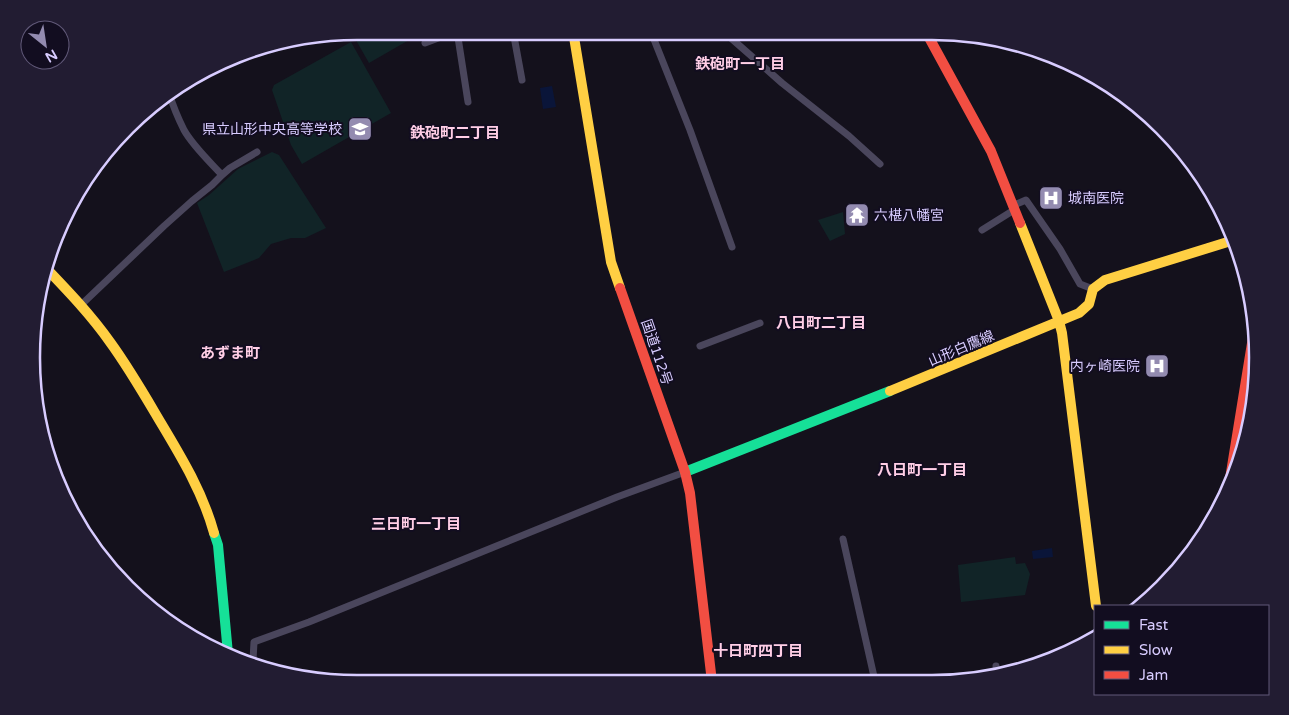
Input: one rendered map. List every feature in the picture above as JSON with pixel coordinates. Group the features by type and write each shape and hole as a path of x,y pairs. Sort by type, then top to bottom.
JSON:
{"main road":[{"name":"国道112号","path":"574,40 611,262 685,472 690,493 711,675"},
{"path":"930,40 991,151 1059,321 1062,332 1096,605"},
{"path":"1093,289 1105,280 1227,242"},
{"path":"51,274 81,305 123,360 183,460 203,499 218,545 227,647"},
{"name":"山形白鷹線","path":"685,472 816,422 1079,313 1089,304 1093,289"},
{"path":"1234,454 1249,357"}],"street":[{"path":"425,43 433,40"},
{"path":"458,40 468,102"},
{"path":"514,40 522,80"},
{"path":"654,40 690,130 732,248"},
{"path":"733,40 880,164"},
{"path":"172,101 185,131 198,149 222,175"},
{"path":"81,305 192,201 230,168 257,152"},
{"path":"982,230 1026,200 1060,249 1080,284 1093,289"},
{"path":"700,346 760,323"},
{"path":"253,657 254,642 309,622 617,497 685,472"},
{"path":"842,539 874,675"}],"green space":[{"path":"356,40 409,40 369,63"},
{"path":"351,42 391,113 302,164 291,145 272,90 274,85"},
{"path":"272,152 279,155 326,228 305,238 291,238 271,244 259,258 224,272 197,203 209,195 238,169"},
{"path":"843,212 845,234 830,241 818,220"},
{"path":"1015,557 1016,564 1025,563 1030,574 1025,595 961,602 958,565"}],"water":[{"path":"552,86 556,107 543,109 540,88"},
{"path":"1052,548 1053,557 1033,559 1032,551"}],"traffic: fast":[{"path":"685,472 890,391"},
{"path":"214,533 218,545 227,647"}],"traffic: slow":[{"path":"574,40 611,262 620,288"},
{"path":"1020,223 1062,333 1096,605"},
{"path":"890,391 1079,313 1089,304 1093,289 1105,280 1227,242"},
{"path":"51,274 95,322 130,372 177,449 204,504 214,533"}],"traffic: jam":[{"path":"930,40 991,151 1020,223"},
{"path":"620,288 685,472 690,493 711,675"},
{"path":"1234,452 1249,363"}],"place":[{"name":"県立山形中央高等学校","path":"360,129"},
{"name":"城南医院","path":"1051,198"},
{"name":"六椹八幡宮","path":"857,215"},
{"name":"内ヶ崎医院","path":"1157,366"}],"district":[{"name":"鉄砲町一丁目","path":"740,64"},
{"name":"鉄砲町二丁目","path":"455,133"},
{"name":"八日町二丁目","path":"821,323"},
{"name":"あずま町","path":"230,353"},
{"name":"八日町一丁目","path":"922,470"},
{"name":"三日町一丁目","path":"416,524"},
{"name":"十日町四丁目","path":"758,651"}]}
